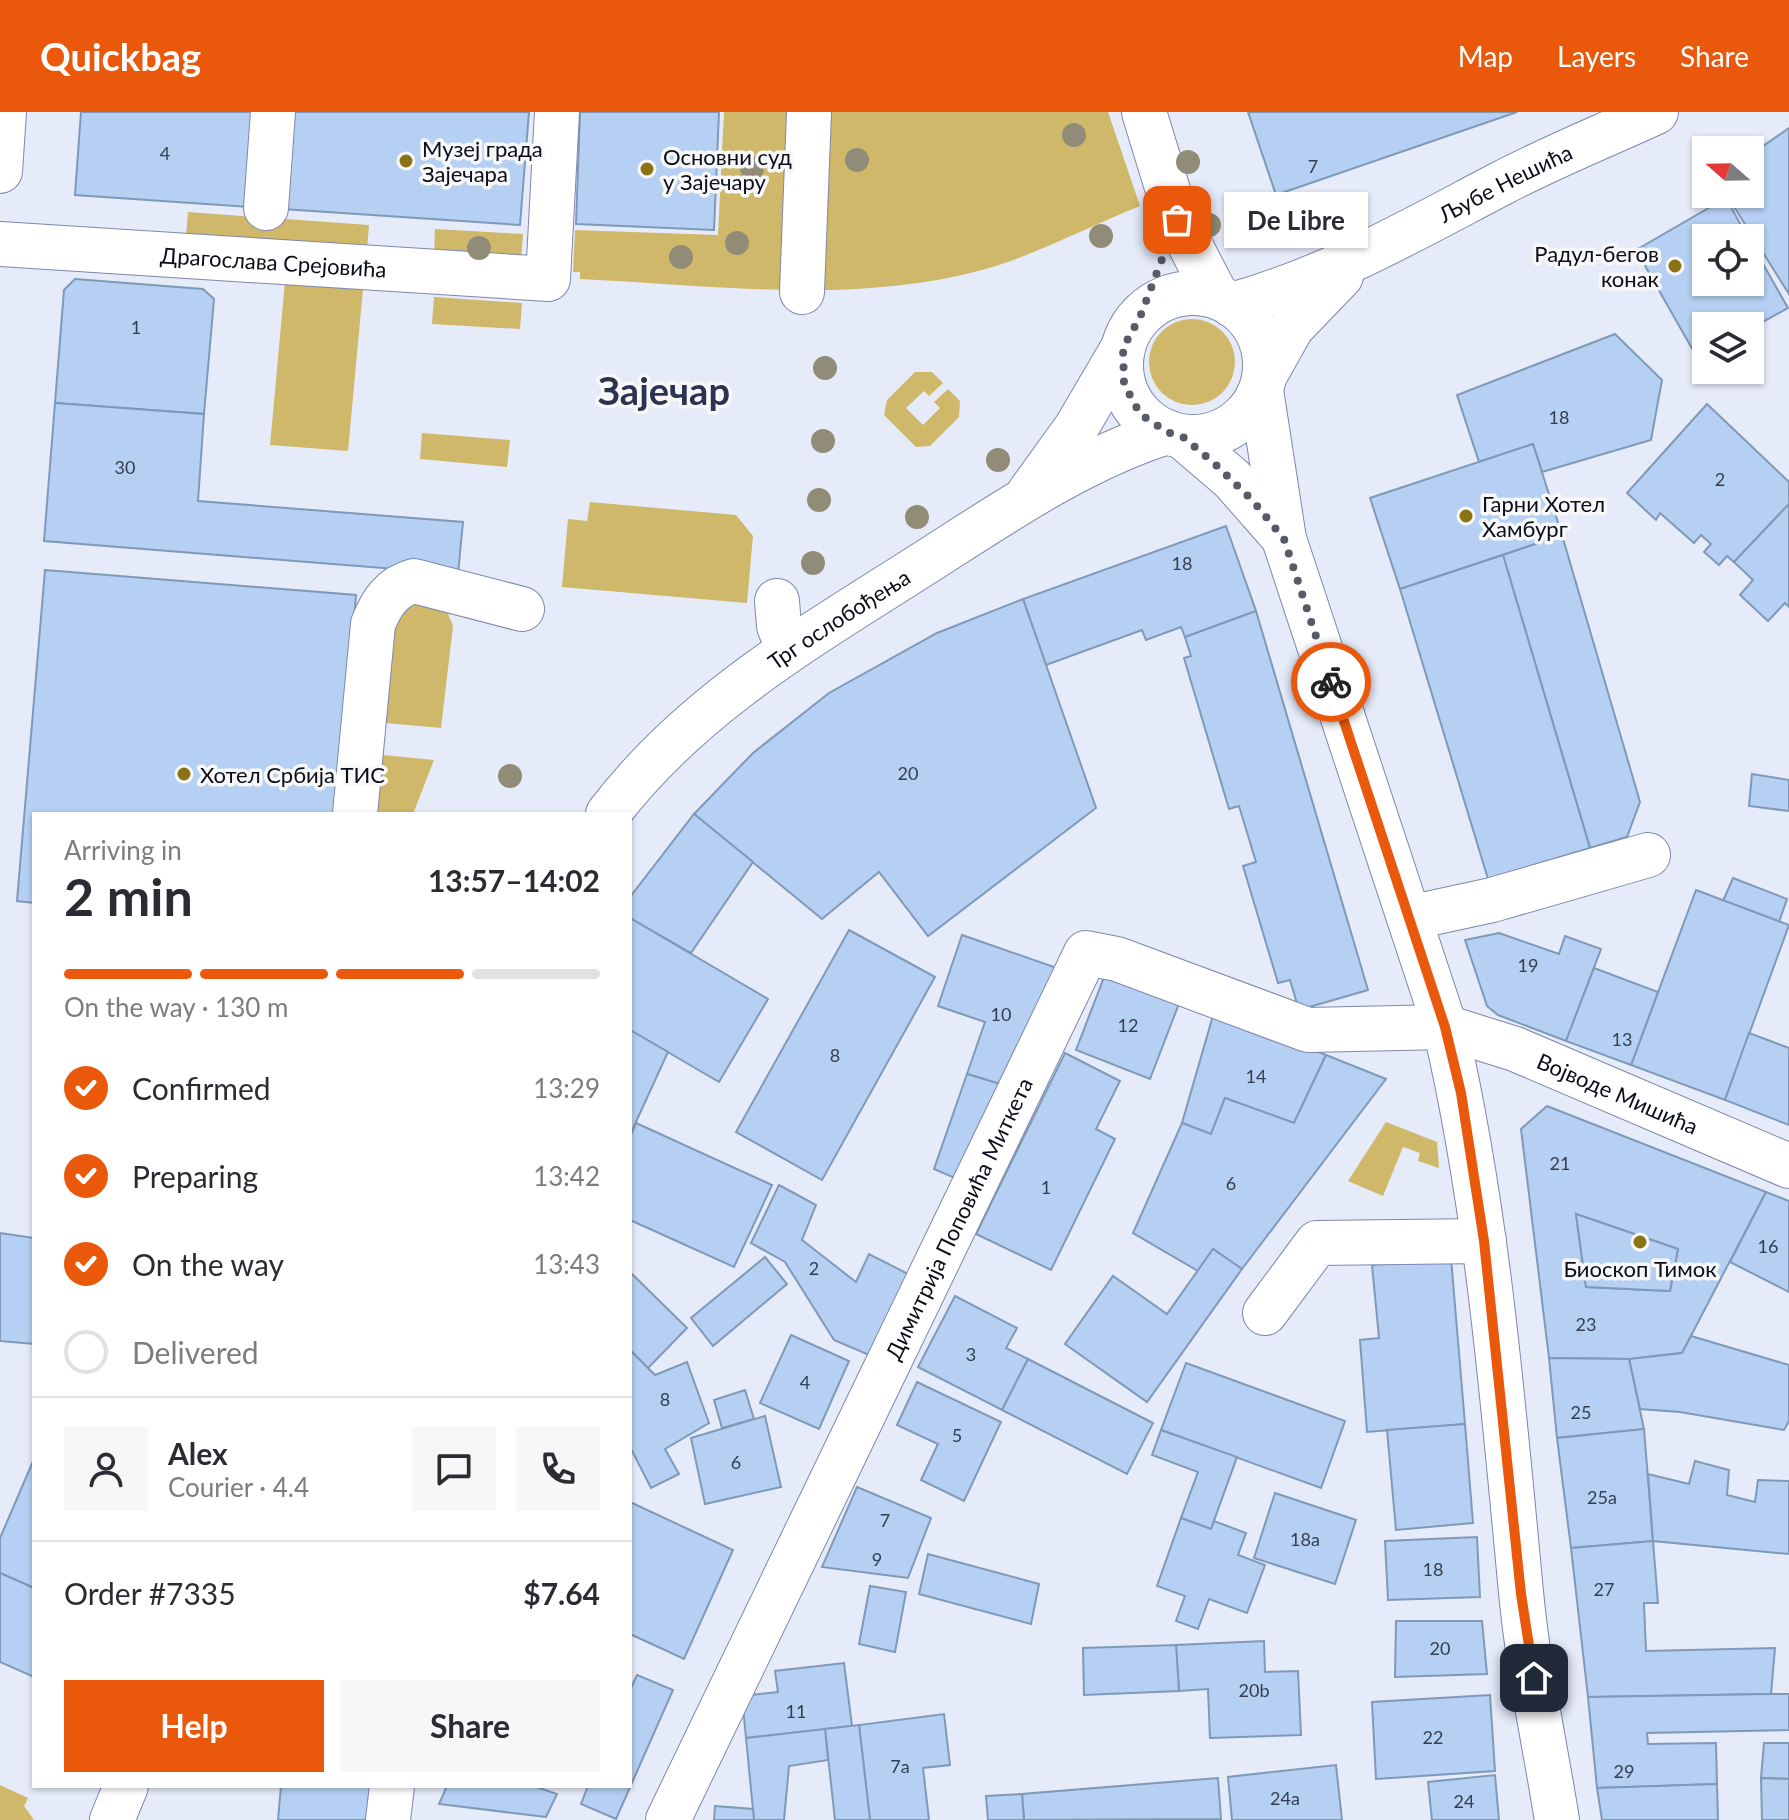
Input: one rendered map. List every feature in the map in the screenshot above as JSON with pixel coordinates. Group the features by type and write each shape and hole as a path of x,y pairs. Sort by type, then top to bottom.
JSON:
{"street":[{"path":"0,171 4,112"},
{"path":"266,208 273,112"},
{"name":"Драгослава Срејовића","path":"0,244 548,279 557,112"},
{"path":"802,292 809,112"},
{"path":"1144,112 1177,220 1225,301 1255,329 1263,351 1263,382 1284,539 1445,1027 1469,1139 1484,1241 1521,1594 1557,1820"},
{"name":"Љубе Нешића","path":"1225,301 1285,290 1357,260 1503,182 1656,112"},
{"name":"Трг ослобођења","path":"1026,498 1076,428 1132,332 1177,220"},
{"name":"Љубе Нешића","path":"1263,382 1307,307 1357,260"},
{"path":"1225,301 1201,293 1168,297 1132,332 1121,366 1131,401 1140,414 1175,434 1232,479 1284,539"},
{"path":"1175,434 1216,434 1230,427 1243,417 1263,382"},
{"name":"Трг ослобођења","path":"610,812 660,751 788,649 1026,498 1133,443 1175,434"},
{"path":"355,812 373,624 383,602 403,584 414,581 522,609"},
{"path":"777,601 779,626 788,649"},
{"path":"1409,918 1492,900 1648,855"},
{"name":"Димитрија Поповића Миткета","path":"668,1820 1086,953 1117,959 1308,1030 1445,1027"},
{"name":"Војводе Мишића","path":"1445,1027 1515,1049 1789,1166"},
{"path":"1265,1313 1317,1243 1484,1241"},
{"path":"112,1820 125,1788"},
{"path":"388,1820 392,1788"}],"shaded area":[{"path":"724,112 1108,112 1140,206 1021,257 933,281 884,287 782,290 580,279 580,272 573,272 575,230 718,235"},
{"path":"188,212 369,225 367,250 186,236"},
{"path":"435,229 523,234 521,261 434,255"},
{"path":"285,282 363,289 348,451 270,445"},
{"path":"434,297 522,303 520,329 432,324"},
{"path":"1192,319 1216,326 1228,338 1235,362 1228,386 1216,398 1192,405 1168,398 1156,386 1149,362 1156,338 1168,326"},
{"path":"915,372 932,372 943,383 929,396 924,391 906,408 923,425 940,408 934,402 948,389 960,401 959,417 930,446 916,447 884,415 887,400"},
{"path":"422,433 510,440 507,467 420,459"},
{"path":"590,502 736,515 753,536 747,603 562,587 568,519 587,521"},
{"path":"415,604 447,611 453,626 441,728 375,722 379,672 386,640 402,613"},
{"path":"373,754 434,760 414,812 374,812"},
{"path":"1386,1122 1437,1142 1439,1168 1418,1161 1420,1153 1403,1147 1383,1196 1348,1181"},
{"path":"0,1785 28,1798 24,1806 34,1820 0,1820"}],"building":[{"path":"81,112 255,112 249,207 75,195"},
{"name":"Музеј града Зајечара","path":"290,112 529,112 520,225 283,209"},
{"name":"Основни суд у Зајечару","path":"580,112 719,112 714,230 576,224"},
{"path":"1248,112 1517,112 1276,195"},
{"path":"1789,128 1789,294 1764,254 1764,224 1745,224 1735,208 1764,208 1764,145"},
{"path":"1709,208 1732,208 1740,224 1692,224 1692,296 1764,296 1764,266 1788,308 1764,321 1764,312 1692,312 1692,348 1636,250"},
{"path":"75,279 203,289 214,299 204,414 55,403 64,290"},
{"path":"1615,334 1662,380 1651,440 1542,472 1533,444 1479,462 1457,395"},
{"path":"55,403 204,414 198,501 463,522 458,574 44,541"},
{"path":"1707,404 1789,482 1789,504 1734,562 1727,556 1719,565 1704,552 1711,544 1701,535 1694,543 1660,513 1656,520 1627,493"},
{"name":"Гарни Хотел Хамбург","path":"1533,444 1562,535 1400,589 1370,498"},
{"path":"1789,504 1789,607 1785,603 1768,621 1740,595 1753,580 1734,562"},
{"path":"1226,526 1256,611 1185,637 1181,627 1146,640 1142,630 1046,665 1023,599"},
{"path":"1562,535 1640,802 1627,837 1590,848 1503,555"},
{"path":"1503,555 1590,848 1488,879 1400,589"},
{"name":"Хотел Србија ТИС","path":"45,570 356,595 338,812 32,812 32,903 17,901"},
{"path":"1023,599 1096,808 928,936 879,872 822,919 694,814 753,753 829,693 937,633"},
{"path":"1256,611 1368,990 1299,1010 1290,980 1278,983 1243,866 1256,862 1239,806 1229,809 1184,658 1191,656 1185,637"},
{"path":"1752,774 1789,780 1789,811 1749,806"},
{"path":"694,814 753,862 691,953 632,919 632,894"},
{"path":"1733,878 1787,899 1779,922 1723,901"},
{"path":"1696,890 1789,925 1725,1100 1631,1065"},
{"path":"632,919 768,999 719,1082 632,1031"},
{"path":"849,930 935,977 822,1180 736,1132"},
{"path":"1499,933 1559,954 1565,936 1601,949 1566,1041 1498,1015 1487,1006 1465,940"},
{"path":"962,935 1054,967 1057,975 1010,1087 967,1074 985,1022 938,1006"},
{"path":"1594,968 1658,992 1631,1065 1566,1041"},
{"path":"1106,972 1180,1001 1150,1079 1076,1050"},
{"path":"1214,1012 1326,1055 1294,1123 1225,1098 1211,1134 1182,1123"},
{"path":"632,1031 668,1052 632,1131"},
{"path":"1749,1033 1789,1048 1789,1125 1725,1100"},
{"path":"1065,1053 1120,1081 1096,1129 1115,1139 1051,1270 976,1234"},
{"path":"1326,1055 1386,1079 1242,1269 1213,1249 1198,1271 1133,1233 1182,1123 1211,1134 1225,1098 1294,1123"},
{"path":"967,1074 1010,1087 964,1182 934,1169"},
{"path":"1547,1106 1766,1192 1682,1353 1629,1359 1549,1358 1521,1129","holes":["1576,1214 1678,1249 1670,1291 1586,1287"]},
{"path":"636,1123 772,1185 734,1267 632,1221 632,1132"},
{"path":"779,1185 816,1205 802,1240 856,1282 869,1254 910,1275 869,1355 834,1340 785,1262 751,1243"},
{"path":"1766,1192 1789,1201 1789,1292 1730,1262"},
{"path":"1576,1214 1678,1249 1670,1291 1586,1287"},
{"path":"0,1233 32,1238 32,1344 0,1341"},
{"path":"1213,1249 1242,1269 1147,1402 1065,1344 1113,1276 1167,1314"},
{"path":"765,1257 787,1284 713,1346 691,1318"},
{"path":"1451,1258 1465,1424 1367,1432 1360,1340 1379,1338 1372,1265"},
{"path":"632,1274 687,1328 648,1368 632,1352"},
{"path":"955,1296 1017,1328 1006,1348 1028,1359 1002,1410 918,1367"},
{"path":"791,1335 849,1361 819,1429 760,1403"},
{"path":"1691,1336 1789,1365 1789,1421 1784,1430 1680,1412 1640,1409 1629,1359 1682,1353"},
{"path":"632,1352 655,1375 687,1362 709,1423 665,1449 679,1474 651,1488 632,1451"},
{"path":"1549,1358 1629,1359 1644,1429 1557,1438"},
{"path":"1028,1359 1153,1423 1127,1474 1002,1410"},
{"path":"1186,1363 1345,1421 1321,1488 1161,1430"},
{"path":"917,1382 1001,1422 964,1501 921,1480 938,1444 897,1425"},
{"path":"745,1390 754,1419 722,1428 714,1400"},
{"path":"765,1416 781,1487 705,1504 691,1438"},
{"path":"1465,1424 1473,1523 1396,1530 1387,1430"},
{"path":"1644,1429 1653,1541 1571,1548 1557,1438"},
{"path":"1161,1430 1237,1457 1211,1529 1181,1518 1198,1472 1152,1455"},
{"path":"1695,1461 1729,1470 1727,1495 1755,1502 1758,1480 1789,1481 1789,1554 1653,1541 1648,1474 1689,1484"},
{"path":"32,1464 32,1587 0,1573 0,1538"},
{"path":"857,1487 931,1518 908,1578 822,1567"},
{"path":"1275,1493 1356,1520 1335,1584 1254,1558"},
{"path":"632,1503 733,1550 684,1659 632,1635"},
{"path":"1181,1518 1211,1529 1214,1521 1246,1533 1238,1555 1265,1565 1247,1613 1209,1599 1198,1629 1176,1621 1185,1596 1157,1586"},
{"path":"1477,1537 1480,1597 1388,1600 1385,1541"},
{"path":"1653,1541 1658,1603 1644,1603 1646,1651 1775,1648 1771,1694 1588,1697 1571,1548"},
{"path":"928,1554 1039,1584 1031,1624 919,1594"},
{"path":"0,1573 32,1587 32,1676 0,1662"},
{"path":"870,1586 906,1592 895,1652 859,1644"},
{"path":"1396,1621 1482,1621 1487,1674 1395,1677"},
{"path":"1264,1641 1265,1672 1298,1671 1301,1735 1210,1738 1208,1689 1179,1691 1176,1645"},
{"path":"1176,1645 1179,1691 1084,1695 1083,1648"},
{"path":"844,1663 852,1726 746,1738 742,1696 778,1692 775,1671"},
{"path":"637,1675 673,1690 632,1783 632,1686"},
{"path":"1789,1694 1789,1730 1647,1733 1648,1744 1716,1743 1717,1784 1597,1788 1588,1697"},
{"path":"1490,1695 1495,1771 1376,1779 1372,1702"},
{"path":"944,1714 950,1765 923,1768 929,1820 870,1820 859,1725"},
{"path":"859,1725 870,1820 835,1820 825,1729"},
{"path":"825,1729 828,1760 789,1766 784,1820 754,1820 746,1738"},
{"path":"1764,1743 1789,1743 1789,1779 1761,1778"},
{"path":"1336,1765 1342,1820 1232,1820 1228,1777"},
{"path":"1495,1775 1499,1820 1432,1820 1428,1782"},
{"path":"1218,1778 1221,1819 1024,1820 1022,1794"},
{"path":"1761,1778 1789,1779 1789,1820 1762,1820"},
{"path":"1717,1784 1718,1820 1602,1820 1597,1788"},
{"path":"281,1788 379,1788 376,1820 278,1820"},
{"path":"446,1788 540,1788 557,1794 546,1817 439,1804"},
{"path":"587,1788 630,1788 616,1819 581,1804"},
{"path":"1022,1794 1024,1820 988,1820 986,1796"},
{"path":"715,1806 753,1809 754,1820 714,1820"}],"way so far":[{"path":"1177,220 1140,317 1129,331 1123,348 1121,366 1124,384 1140,414 1152,424 1183,437 1215,464 1253,501 1284,539 1331,682"}],"place":[{"name":"Музеј града Зајечара","path":"406,161"},
{"name":"Основни суд у Зајечару","path":"647,169"},
{"name":"De Libre","path":"1177,220"},
{"name":"Радул-бегов конак","path":"1675,266"},
{"name":"Гарни Хотел Хамбург","path":"1466,516"},
{"name":"Хотел Србија ТИС","path":"184,774"},
{"name":"Биоскоп Тимок","path":"1640,1242"}],"district":[{"name":"Зајечар","path":"664,390"}],"route":[{"path":"1331,682 1445,1027 1461,1093 1484,1241 1521,1594 1534,1678"}]}
